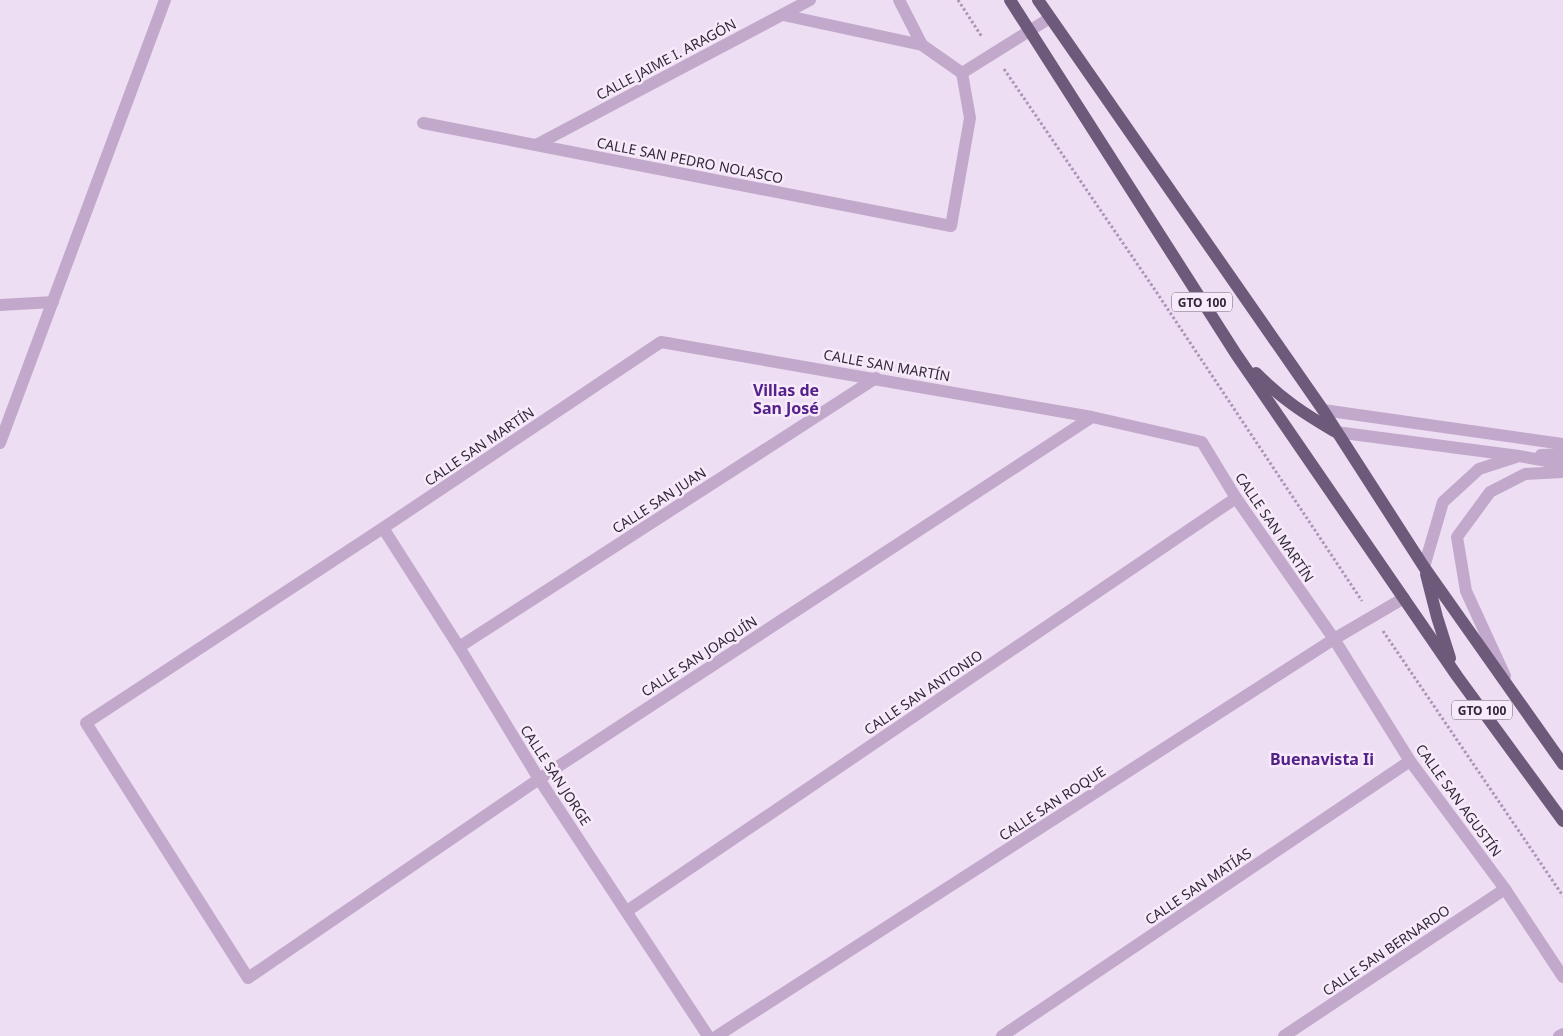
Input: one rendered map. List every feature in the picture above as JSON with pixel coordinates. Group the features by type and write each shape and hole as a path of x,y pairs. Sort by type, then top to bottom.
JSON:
{"main road":[{"name":"GTO 100","path":"1010,0 1236,354 1457,676 1563,821"},
{"name":"GTO 100","path":"1038,0 1322,410 1424,567 1563,764"},
{"path":"1236,354 1275,392 1298,410 1336,432"},
{"path":"1424,567 1445,644 1457,676"}],"street":[{"path":"0,443 165,0"},
{"name":"CALLE JAIME I. ARAGÓN","path":"536,145 810,0"},
{"path":"899,0 922,45"},
{"path":"783,14 922,45 962,73 1050,18"},
{"name":"CALLE SAN PEDRO NOLASCO","path":"423,123 951,226 970,118 962,73"},
{"path":"0,305 53,302"},
{"name":"CALLE SAN MARTÍN","path":"326,926 248,978 86,723 661,342 1092,417 1202,442 1236,498 1334,639"},
{"name":"CALLE SAN JUAN","path":"459,647 876,378"},
{"path":"1322,410 1563,444"},
{"name":"CALLE SAN JOAQUÍN","path":"326,926 539,779 1092,417"},
{"path":"1336,432 1520,456 1563,464"},
{"path":"1424,567 1443,502 1479,469 1520,456 1563,454"},
{"path":"1512,692 1466,591 1457,536 1490,492 1525,474 1563,472"},
{"name":"CALLE SAN ANTONIO","path":"627,911 1236,498"},
{"name":"CALLE SAN JORGE","path":"383,528 459,647 539,779 708,1036"},
{"name":"CALLE SAN ROQUE","path":"717,1036 1334,639 1404,598"},
{"name":"CALLE SAN AGUSTÍN","path":"1334,639 1410,761 1505,889 1563,977"},
{"name":"CALLE SAN MATÍAS","path":"1002,1036 1410,761"},
{"name":"CALLE SAN BERNARDO","path":"1284,1036 1505,889"},
{"path":"1559,1036 1563,1034"}],"path":[{"path":"958,0 1372,616 1563,896"}],"district":[{"name":"Villas de San José","path":"786,399"},
{"name":"Buenavista Ii","path":"1322,759"}]}
